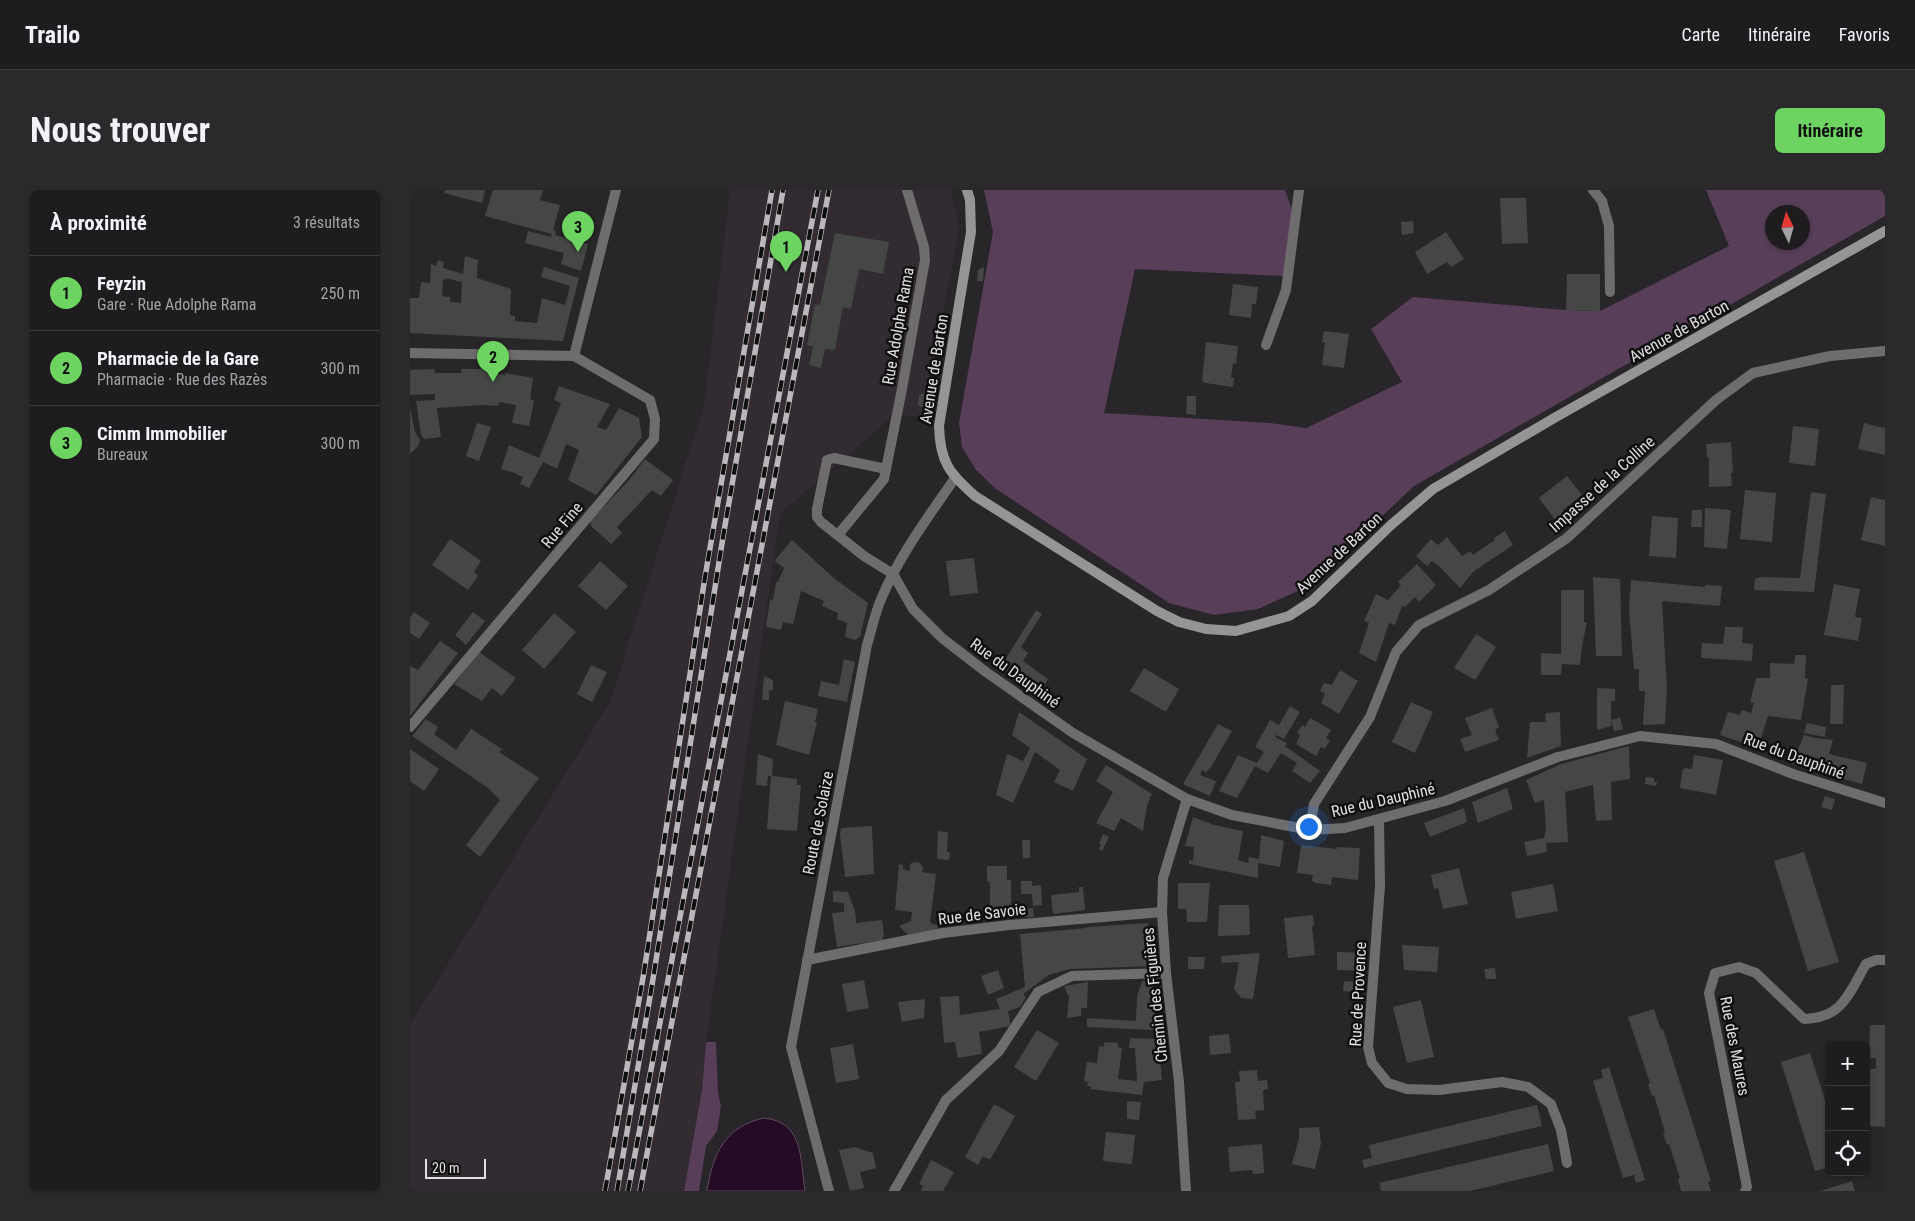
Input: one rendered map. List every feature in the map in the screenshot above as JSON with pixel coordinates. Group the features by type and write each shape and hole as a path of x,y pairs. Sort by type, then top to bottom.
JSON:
{"street":[{"path":"410,353 574,356 616,190"},
{"name":"Rue Adolphe Rama","path":"838,535 884,478 902,389 925,260 924,246 907,190"},
{"name":"Avenue de Barton","path":"967,190 970,200 971,232 939,426 940,446 955,478 975,496 1179,622 1206,629 1236,631 1289,616 1312,601 1391,525 1433,489 1556,417 1885,231"},
{"path":"1266,345 1286,290 1299,190"},
{"path":"1593,190 1602,201 1609,226 1610,292"},
{"name":"Impasse de la Colline","path":"1310,830 1314,804 1370,717 1396,652 1419,625 1489,590 1567,538 1716,400 1753,373 1830,356 1885,351"},
{"name":"Rue Fine","path":"410,727 654,439 655,419 650,400 574,356"},
{"path":"886,469 834,458 827,460 818,516 821,522 864,556 893,574"},
{"name":"Route de Solaize","path":"829,1191 791,1047 867,645 882,597 893,574 955,478"},
{"name":"Rue du Dauphiné","path":"893,574 913,608 949,644 1073,733 1187,799 1232,815 1310,830 1345,828 1446,801 1558,757 1640,736 1716,744 1793,774 1885,803"},
{"name":"Chemin des Figuières","path":"1186,1191 1179,1082 1166,973 1162,912 1163,878 1187,799"},
{"name":"Rue de Provence","path":"1379,820 1380,886 1368,1047 1372,1063 1388,1082 1407,1089 1439,1090 1502,1082 1528,1087 1551,1104 1561,1130 1566,1163"},
{"name":"Rue de Savoie","path":"807,960 942,933 1009,924 1162,912"},
{"name":"Rue des Maures","path":"1746,1191 1747,1188 1709,993 1715,973 1739,967 1756,973 1804,1019 1814,1019 1825,1016 1840,1007 1866,964 1876,960 1885,960"},
{"path":"894,1191 946,1100 999,1052 1038,992 1072,976 1166,973"}],"shaded area":[{"path":"730,190 951,190 959,229 924,416 893,416 780,514 706,1042 702,1090 684,1191 410,1191 410,1025 610,702 704,406"},
{"path":"984,190 1285,190 1293,213 1284,276 1135,269 1104,413 1270,423 1306,428 1402,382 1371,329 1413,297 1566,310 1600,311 1729,246 1706,190 1885,190 1885,216 1414,486 1307,587 1258,609 1214,615 1169,603 996,489 976,470 962,447 959,423 993,232"},
{"path":"706,1042 716,1042 718,1093 721,1106 717,1131 706,1146 699,1191 684,1191 702,1090"},
{"path":"764,1118 777,1121 787,1127 793,1134 798,1144 805,1191 707,1191 717,1154 730,1135 750,1122"}],"building":[{"path":"445,190 485,190 482,203 444,193"},
{"path":"493,190 543,190 540,200 560,205 553,230 556,231 555,235 588,244 581,271 561,264 564,253 525,243 528,231 551,237 552,234 485,216"},
{"path":"1500,198 1526,198 1528,243 1502,244"},
{"path":"1413,221 1414,233 1402,235 1401,222"},
{"path":"1446,232 1464,259 1451,267 1447,262 1427,274 1415,252"},
{"path":"835,233 889,242 883,274 859,269 851,309 843,307 835,350 825,349 821,368 809,365 813,347 807,345 815,304 820,305"},
{"path":"786,238 795,240 793,252 784,251"},
{"path":"465,256 478,260 477,278 511,289 510,315 515,316 515,321 537,323 542,298 565,305 570,286 541,277 544,267 579,278 563,341 410,333 410,298 419,298 421,282 430,283 431,264 436,266 438,260 444,262 443,268 463,274","holes":["443,279 462,282 461,303 450,302 450,297 442,296"]},
{"path":"984,267 983,281 977,281 978,270"},
{"path":"1567,274 1600,274 1600,311 1566,310"},
{"path":"1233,284 1258,287 1256,304 1252,304 1251,318 1229,315"},
{"path":"1324,331 1349,334 1344,368 1322,365 1325,343 1322,342"},
{"path":"1206,342 1238,346 1236,364 1233,363 1231,377 1234,378 1233,387 1202,381"},
{"path":"434,369 435,373 461,373 461,369 487,369 487,373 505,375 505,373 533,378 530,399 534,401 529,426 512,423 516,405 499,402 498,406 437,408 441,437 424,439 421,435 416,401 435,400 435,394 410,395 410,370"},
{"path":"559,386 610,404 597,427 606,430 619,408 639,418 642,437 596,495 568,480 579,450 566,444 557,469 543,462 529,488 520,484 523,477 501,469 509,445 539,458 561,403 554,400"},
{"path":"925,393 923,407 918,406 919,395"},
{"path":"1187,396 1196,396 1196,415 1186,414"},
{"path":"410,408 415,432 420,440 418,446 410,454"},
{"path":"477,423 491,427 479,461 466,456"},
{"path":"1864,423 1885,428 1885,455 1858,449"},
{"path":"1793,426 1819,429 1815,466 1789,463"},
{"path":"1731,442 1732,486 1709,487 1709,457 1707,458 1706,444"},
{"path":"645,459 673,480 661,496 652,490 617,527 622,533 611,544 592,527 590,521 630,479"},
{"path":"1567,476 1582,495 1563,510 1565,513 1556,521 1539,498"},
{"path":"1745,490 1776,493 1772,542 1740,539"},
{"path":"1811,492 1826,494 1814,592 1754,590 1755,579 1761,577 1800,578"},
{"path":"1871,497 1885,500 1885,546 1861,540"},
{"path":"1705,508 1731,510 1727,549 1704,547"},
{"path":"1692,510 1702,510 1702,527 1691,527"},
{"path":"1652,516 1678,518 1676,558 1649,556"},
{"path":"1505,531 1513,545 1474,571 1460,588 1432,561 1427,566 1416,556 1431,539 1438,545 1447,537 1462,556 1470,551 1473,555"},
{"path":"450,539 481,561 474,572 478,576 468,590 432,565"},
{"path":"792,540 835,579 868,603 860,637 855,640 845,637 847,623 837,619 838,613 822,606 824,601 801,591 793,624 783,622 781,630 766,627 770,599 773,600 776,582 778,582 784,568 775,561"},
{"path":"974,558 978,593 950,596 946,561"},
{"path":"600,561 628,586 606,610 578,586"},
{"path":"1417,564 1436,585 1419,602 1415,597 1405,607 1402,606 1395,625 1389,623 1376,662 1359,653 1369,623 1364,621 1376,594 1388,600 1401,585 1398,582"},
{"path":"1593,577 1620,579 1622,656 1596,656"},
{"path":"1631,580 1705,587 1705,585 1722,586 1720,606 1662,601 1667,690 1665,724 1643,725 1645,691 1639,691 1639,669 1634,669 1629,610"},
{"path":"1834,584 1860,589 1855,617 1862,618 1858,641 1824,635"},
{"path":"1561,590 1584,590 1584,622 1587,622 1580,665 1562,664 1561,675 1541,675 1541,653 1561,654"},
{"path":"1036,610 1042,614 1021,647 1028,653 1023,661 1048,679 1038,695 1000,668"},
{"path":"414,612 430,623 419,639 410,633 410,618"},
{"path":"473,612 485,621 466,645 455,635"},
{"path":"554,613 576,632 544,669 522,650"},
{"path":"1725,627 1743,627 1742,643 1753,644 1752,661 1701,658 1702,643 1723,644"},
{"path":"1476,634 1496,647 1475,680 1454,668"},
{"path":"440,641 458,653 410,716 410,666 418,670"},
{"path":"479,652 516,678 502,696 492,688 482,701 454,684"},
{"path":"1795,655 1806,655 1805,678 1808,679 1801,720 1768,716 1758,748 1720,735 1728,712 1740,715 1742,710 1751,713 1754,703 1750,702 1756,678 1770,678 1770,663 1794,664"},
{"path":"844,659 855,662 847,702 818,696 821,681 839,685"},
{"path":"591,665 607,672 592,702 577,694"},
{"path":"1144,668 1179,689 1166,712 1130,691"},
{"path":"1340,670 1358,681 1339,714 1321,703 1325,694 1320,691 1324,683 1332,685"},
{"path":"764,676 773,680 773,690 769,690 769,700 762,700"},
{"path":"1831,685 1844,685 1843,724 1830,724"},
{"path":"1597,689 1615,689 1615,701 1611,701 1611,726 1597,730"},
{"path":"785,701 818,709 815,722 817,722 809,755 776,745"},
{"path":"1411,702 1433,712 1415,753 1392,742"},
{"path":"1290,706 1300,712 1284,739 1276,735 1275,737 1287,743 1285,746 1320,771 1310,783 1292,771 1297,763 1281,753 1268,773 1255,766 1237,798 1219,791 1238,755 1257,763 1264,752 1255,747 1270,720 1279,725"},
{"path":"1492,708 1499,727 1495,730 1499,740 1465,752 1460,739 1472,735 1465,718"},
{"path":"1019,712 1087,759 1073,791 1054,782 1060,770 1035,752 1013,803 996,795 1007,754 1023,761 1030,748 1012,735"},
{"path":"1560,712 1561,746 1527,758 1530,722 1546,722 1545,715 1547,713"},
{"path":"1310,718 1331,730 1326,738 1330,740 1325,749 1321,747 1316,756 1296,744 1300,735 1297,733 1302,725 1305,727"},
{"path":"1620,718 1623,729 1614,731 1611,720"},
{"path":"426,719 438,727 434,734 456,750 471,729 502,749 499,752 539,778 480,857 466,845 500,800 488,788 412,736"},
{"path":"1807,723 1826,727 1825,737 1804,733"},
{"path":"1218,724 1232,731 1211,767 1206,772 1202,770 1200,775 1216,781 1210,796 1183,784"},
{"path":"1804,735 1833,740 1829,754 1867,763 1862,784 1792,764"},
{"path":"1629,746 1630,779 1611,782 1612,820 1596,821 1593,785 1565,792 1568,842 1546,843 1547,852 1527,856 1524,842 1544,838 1546,828 1544,800 1535,803 1526,780 1561,764"},
{"path":"410,749 439,769 424,791 410,781"},
{"path":"758,754 773,759 772,776 797,779 797,785 801,785 797,831 767,829 771,776 768,776 767,786 756,785"},
{"path":"1694,755 1723,760 1716,795 1680,788 1682,772 1684,768 1692,769"},
{"path":"1106,765 1152,794 1147,805 1143,831 1121,818 1114,831 1096,823 1113,792 1096,781"},
{"path":"1646,777 1654,778 1654,782 1657,782 1656,786 1645,784"},
{"path":"1507,788 1513,809 1478,823 1472,802"},
{"path":"1825,796 1835,799 1832,810 1821,807"},
{"path":"1464,808 1467,822 1430,837 1424,823"},
{"path":"1193,817 1214,825 1243,831 1238,860 1248,863 1249,857 1259,859 1261,835 1284,841 1280,867 1258,863 1258,878 1189,864 1189,860 1193,861 1194,847 1185,846"},
{"path":"872,826 874,874 845,877 841,828"},
{"path":"938,831 948,832 947,852 950,853 949,860 937,859"},
{"path":"1103,834 1109,837 1102,851 1099,849 1101,845 1099,844"},
{"path":"1022,840 1030,840 1030,858 1023,859"},
{"path":"1301,845 1337,849 1337,847 1360,848 1358,880 1332,877 1331,885 1312,881 1313,875 1297,873"},
{"path":"1804,852 1839,962 1808,971 1774,861"},
{"path":"914,862 920,863 923,867 922,872 936,874 930,923 937,925 938,930 908,935 899,926 911,921 912,912 895,910 899,864 903,865 903,869 910,871 910,864"},
{"path":"987,866 1007,866 1007,880 1011,880 1011,917 990,918 990,882 987,882"},
{"path":"1459,868 1468,904 1443,909 1438,888 1434,889 1431,875"},
{"path":"1021,881 1032,881 1032,886 1041,885 1042,905 1033,906 1032,894 1021,894"},
{"path":"1178,883 1210,883 1207,922 1187,922 1186,909 1178,909"},
{"path":"1553,884 1558,911 1516,919 1511,892"},
{"path":"1079,887 1083,887 1085,910 1053,914 1051,895 1079,892"},
{"path":"833,891 848,892 855,911 856,923 882,920 884,936 882,940 837,947 832,913 844,912 844,903 833,902"},
{"path":"1219,905 1249,905 1250,935 1218,936"},
{"path":"1033,908 1034,917 1024,917 1024,909"},
{"path":"1313,915 1314,926 1312,926 1315,955 1288,958 1284,918"},
{"path":"1148,923 1151,936 1152,966 1070,969 1049,975 1023,994 1026,997 1020,1007 1008,1011 1011,1026 979,1032 982,1054 958,1058 955,1042 944,1043 940,997 959,996 960,1015 1000,1009 996,999 1025,987 1020,934"},
{"path":"1402,945 1439,947 1437,972 1404,970"},
{"path":"1337,952 1363,953 1363,971 1337,970"},
{"path":"1260,953 1253,999 1241,998 1234,989 1239,962 1222,963 1221,956"},
{"path":"1188,957 1205,957 1204,969 1188,969"},
{"path":"1495,968 1496,979 1486,979 1484,969"},
{"path":"998,970 1004,988 988,995 981,976"},
{"path":"864,980 869,1008 847,1012 842,984"},
{"path":"1142,981 1154,981 1155,1030 1087,1027 1087,1018 1136,1021 1137,996"},
{"path":"1344,981 1359,982 1359,992 1343,991"},
{"path":"1088,982 1087,1008 1081,1008 1081,1016 1067,1018 1069,997 1064,986"},
{"path":"925,999 924,1018 902,1022 898,1002"},
{"path":"1421,1000 1434,1057 1407,1063 1393,1007"},
{"path":"1654,1009 1661,1030 1663,1029 1711,1181 1708,1182 1711,1191 1681,1191 1678,1179 1680,1178 1669,1144 1667,1145 1663,1133 1665,1132 1654,1095 1652,1096 1648,1084 1650,1083 1628,1017"},
{"path":"1870,1025 1885,1025 1885,1127 1870,1126 1870,1069 1876,1069 1876,1058 1870,1058"},
{"path":"1037,1030 1059,1043 1036,1081 1014,1067"},
{"path":"1229,1034 1231,1053 1210,1055 1209,1036"},
{"path":"1130,1038 1158,1039 1162,1080 1144,1082 1142,1095 1090,1089 1091,1086 1087,1086 1088,1082 1084,1081 1087,1062 1097,1063 1099,1046 1104,1047 1104,1042 1118,1043 1118,1047 1122,1048 1118,1079 1137,1081 1135,1048 1129,1048"},
{"path":"853,1044 859,1079 836,1083 830,1048"},
{"path":"1810,1053 1825,1100 1825,1168 1815,1171 1781,1062"},
{"path":"1609,1067 1645,1180 1636,1183 1634,1175 1623,1178 1593,1081 1603,1078 1601,1070"},
{"path":"1257,1070 1258,1081 1267,1080 1268,1089 1263,1090 1264,1110 1255,1111 1256,1119 1238,1120 1235,1082 1240,1082 1239,1071"},
{"path":"1127,1101 1141,1102 1139,1120 1127,1119"},
{"path":"994,1104 1015,1116 990,1160 983,1156 978,1165 965,1157"},
{"path":"1537,1105 1542,1126 1364,1168 1362,1160 1372,1158 1369,1145"},
{"path":"1319,1127 1321,1143 1315,1169 1292,1164 1299,1138 1299,1128"},
{"path":"1106,1132 1135,1135 1132,1164 1103,1161"},
{"path":"1262,1144 1264,1173 1253,1174 1252,1170 1230,1172 1228,1147"},
{"path":"1548,1144 1554,1171 1470,1191 1381,1191 1379,1183"},
{"path":"855,1147 873,1153 876,1168 860,1172 864,1188 850,1191 839,1150"},
{"path":"931,1160 954,1172 943,1191 921,1191 923,1186 919,1184"},
{"path":"1852,1181 1855,1191 1820,1191"}],"railway":[{"path":"605,1191 644,972 705,577 772,190"},
{"path":"617,1191 654,973 723,537 783,190"},
{"path":"628,1191 818,190"},
{"path":"640,1191 829,190"}],"place":[{"name":"Cimm Immobilier","path":"578,252"},
{"name":"Feyzin","path":"786,272"},
{"name":"Pharmacie de la Gare","path":"493,382"}]}
